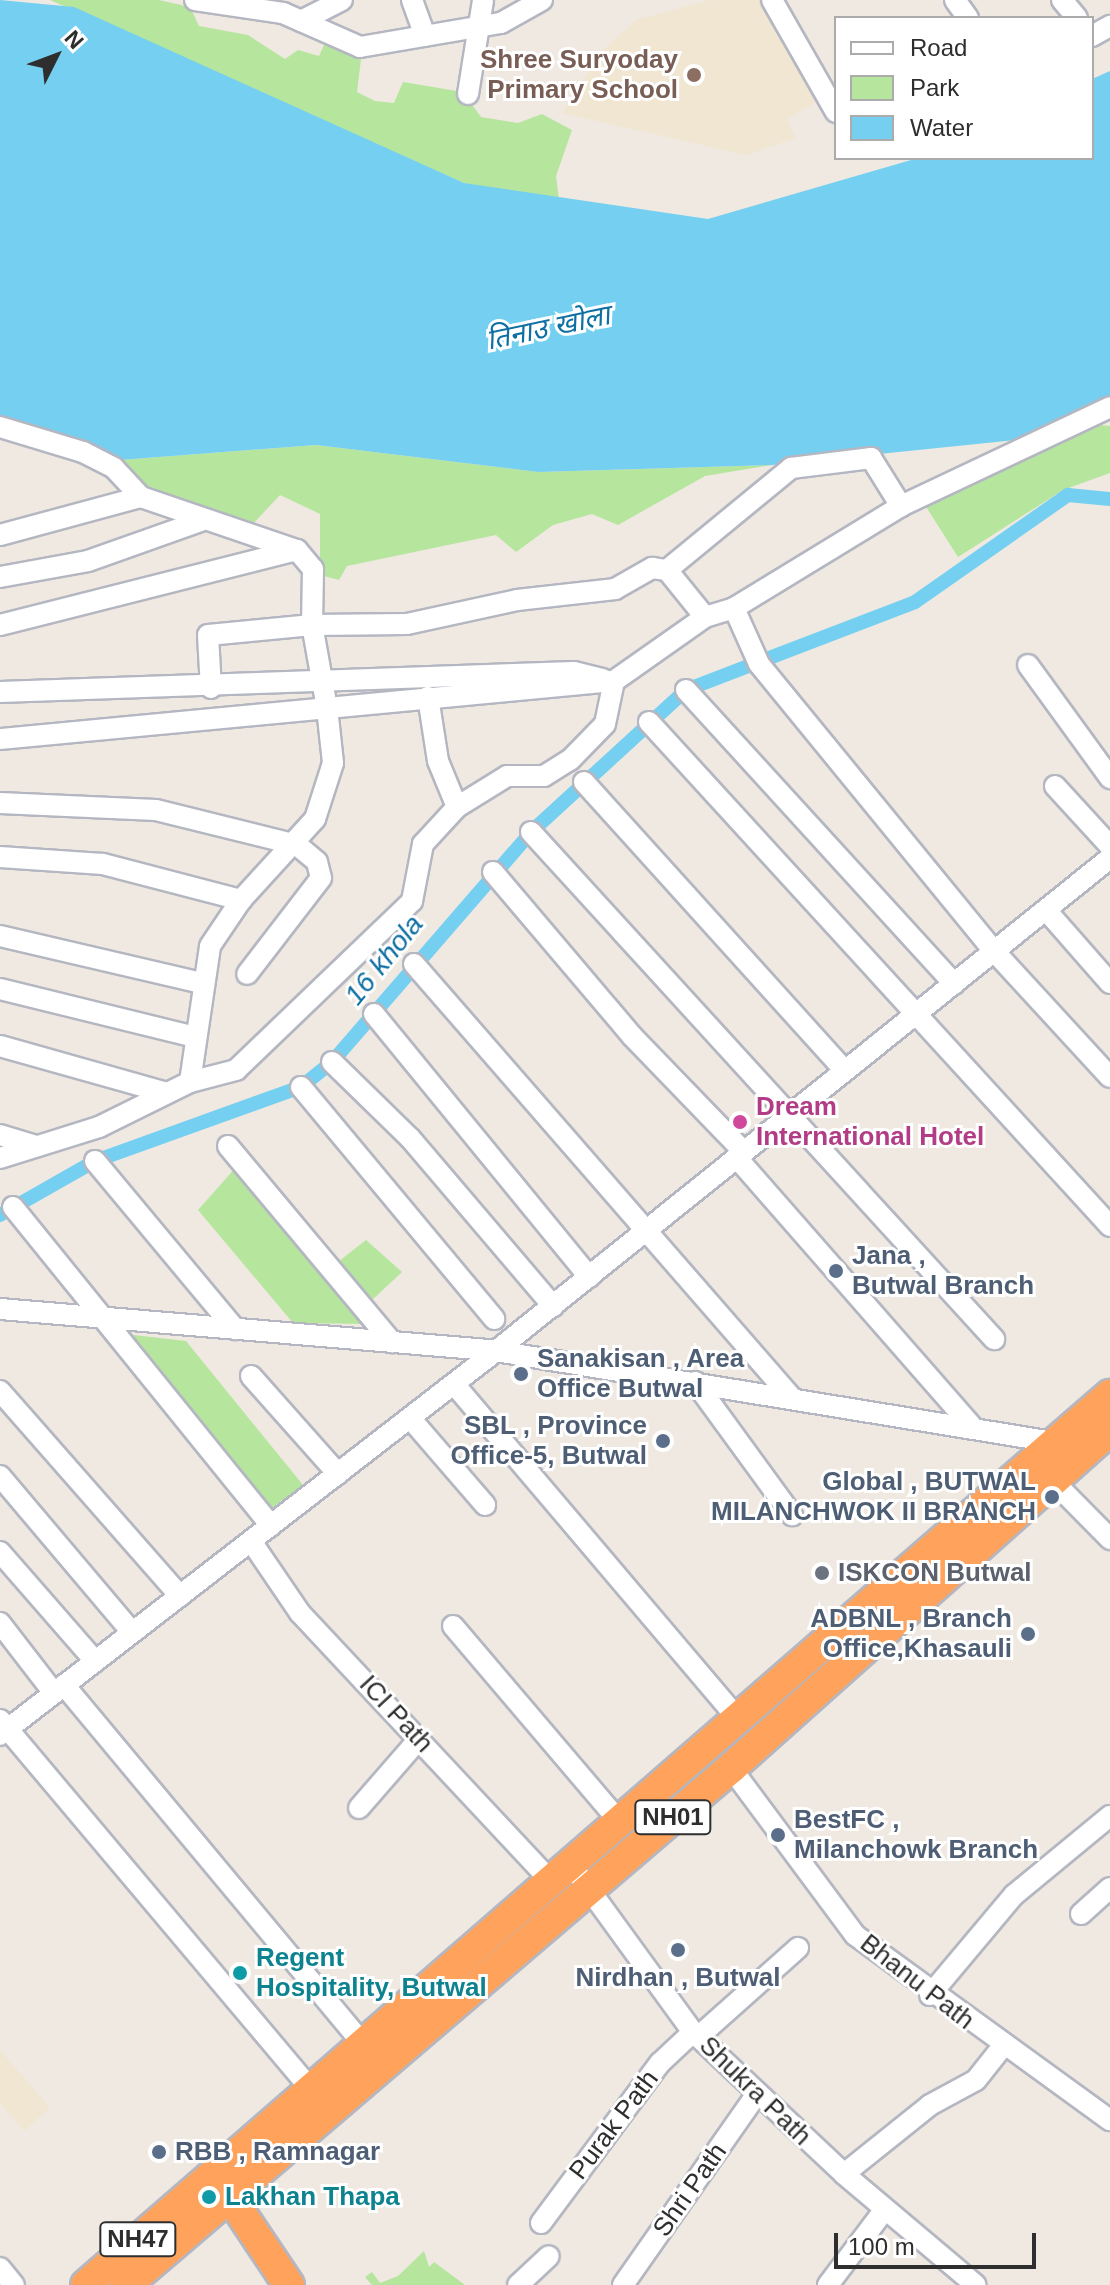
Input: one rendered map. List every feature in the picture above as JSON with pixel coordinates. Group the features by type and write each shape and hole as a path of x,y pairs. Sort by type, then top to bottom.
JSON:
{"highway":[{"name":"NH01","path":"199,2183 737,1718 1070,1448 1110,1395"},
{"name":"NH01","path":"1070,1448 1110,1430"},
{"name":"NH01","path":"230,2197 731,1768 1043,1471"},
{"path":"199,2183 230,2197 289,2285"},
{"path":"199,2183 207,2216 276,2285"},
{"name":"NH47","path":"86,2285 199,2183"},
{"name":"NH47","path":"126,2285 230,2197"}],"street":[{"path":"195,0 270,3 301,21 360,47 481,26 542,0"},
{"path":"301,21 342,0"},
{"path":"412,0 425,36"},
{"path":"468,94 483,0"},
{"path":"772,0 834,108"},
{"path":"1062,0 1075,16"},
{"path":"0,739 614,681 705,617 734,608 901,506 1110,407"},
{"path":"4,432 93,457 141,497 201,521 297,550 313,569 312,625 323,678 333,763 315,819 297,845 241,900 210,946 202,983 190,1082"},
{"path":"667,570 791,468 871,458 901,506"},
{"path":"0,535 141,497"},
{"path":"0,577 112,554 201,521"},
{"path":"0,625 297,550"},
{"path":"211,688 208,635 312,625 407,624 517,600 566,600 615,589 652,568 667,570 705,617"},
{"path":"734,608 759,664 994,951 1110,1077"},
{"path":"1028,665 1110,778"},
{"path":"0,692 211,688 323,678 574,672 614,681"},
{"path":"0,1158 190,1082 236,1070 412,901 423,844 457,807 507,776 544,776 570,760 605,724 614,681"},
{"path":"686,690 954,984"},
{"path":"428,697 438,761 457,807"},
{"path":"649,722 1110,1226"},
{"path":"584,782 845,1071"},
{"path":"1055,786 1110,846"},
{"path":"0,803 156,810 297,845 317,862 321,878 247,974"},
{"path":"531,832 994,1339"},
{"path":"0,857 103,864 241,900"},
{"path":"329,2110 3,1728 59,1689 496,1351 1110,858"},
{"path":"493,872 971,1425"},
{"path":"1046,910 1110,983"},
{"path":"0,936 202,983"},
{"path":"414,964 792,1398"},
{"path":"0,989 196,1037"},
{"path":"374,1014 589,1277"},
{"path":"0,1046 167,1093"},
{"path":"332,1062 410,1138 553,1306"},
{"path":"301,1087 494,1319"},
{"path":"0,1135 36,1146"},
{"path":"228,1146 392,1342"},
{"path":"95,1161 235,1329"},
{"path":"13,1207 271,1526"},
{"path":"0,1309 496,1351 971,1425 1070,1448"},
{"path":"251,1376 338,1474"},
{"path":"695,1382 792,1515"},
{"path":"454,1384 737,1718"},
{"path":"0,1391 180,1596"},
{"path":"410,1418 485,1505"},
{"path":"1043,1471 1110,1539"},
{"path":"0,1476 132,1632"},
{"name":"ICI Path","path":"251,1541 300,1613 419,1739 560,1872"},
{"path":"0,1552 95,1661"},
{"path":"0,1623 361,2041"},
{"path":"453,1626 619,1821"},
{"path":"359,1808 419,1739"},
{"name":"Bhanu Path","path":"731,1768 855,1935 930,1995 1110,2120"},
{"path":"930,1995 1014,1895 1110,1816"},
{"name":"Shukra Path","path":"560,1872 586,1890 696,2034 756,2095 976,2285"},
{"path":"1081,1914 1110,1888"},
{"name":"Purak Path","path":"541,2223 660,2063 798,1948"},
{"path":"844,2174 930,2105 976,2080 1003,2046"},
{"name":"Shri Path","path":"623,2285 756,2095"},
{"path":"828,2285 885,2209"},
{"path":"518,2285 549,2256"},
{"path":"0,2268 14,2285"}],"shaded area":[{"name":"Shree Suryoday Primary School","path":"710,0 763,0 818,101 787,119 796,138 746,155 562,113 603,50 636,20"},
{"path":"0,2050 50,2108 24,2131 0,2103"}],"green space":[{"path":"50,0 159,0 190,7 199,26 248,35 285,59 298,50 319,56 325,43 361,59 357,92 375,101 394,103 403,82 463,92 481,117 518,123 542,114 572,130 556,176 559,200 464,183"},
{"path":"1091,424 1110,426 1110,473 1063,490 958,557 923,502"},
{"path":"316,445 538,472 772,465 705,476 618,525 592,514 553,525 516,552 496,535 347,566 339,580 320,575 320,514 280,495 251,526 188,508 134,480 120,460"},
{"path":"238,1165 370,1324 293,1323 198,1210"},
{"path":"366,1240 402,1272 371,1301 338,1262"},
{"path":"125,1334 186,1341 303,1485 266,1512"},
{"path":"424,2251 429,2267 434,2262 465,2285 372,2285 365,2277 372,2272 380,2283 398,2276"}],"water":[{"name":"तिनाउ खोला","path":"0,0 74,7 464,183 708,219 911,160 1094,160 1094,78 1110,71 1110,412 1055,436 772,465 538,472 316,445 120,460 0,436"}],"waterway":[{"name":"16 khola","path":"0,1215 95,1161 301,1087 332,1062 531,832 686,690 915,602 1068,495 1110,499"}],"place":[{"name":"Shree Suryoday Primary School","path":"694,75"},
{"name":"Dream International Hotel","path":"740,1122"},
{"name":"Jana , Butwal Branch","path":"836,1271"},
{"name":"Sanakisan , Area Office Butwal","path":"521,1374"},
{"name":"SBL , Province Office-5, Butwal","path":"663,1441"},
{"name":"Global , BUTWAL MILANCHWOK II BRANCH","path":"1052,1497"},
{"name":"ISKCON Butwal","path":"822,1573"},
{"name":"ADBNL , Branch Office,Khasauli","path":"1028,1634"},
{"name":"BestFC , Milanchowk Branch","path":"778,1835"},
{"name":"Nirdhan , Butwal","path":"678,1950"},
{"name":"Regent Hospitality, Butwal","path":"240,1973"},
{"name":"RBB , Ramnagar","path":"159,2152"},
{"name":"Lakhan Thapa","path":"209,2197"}]}
